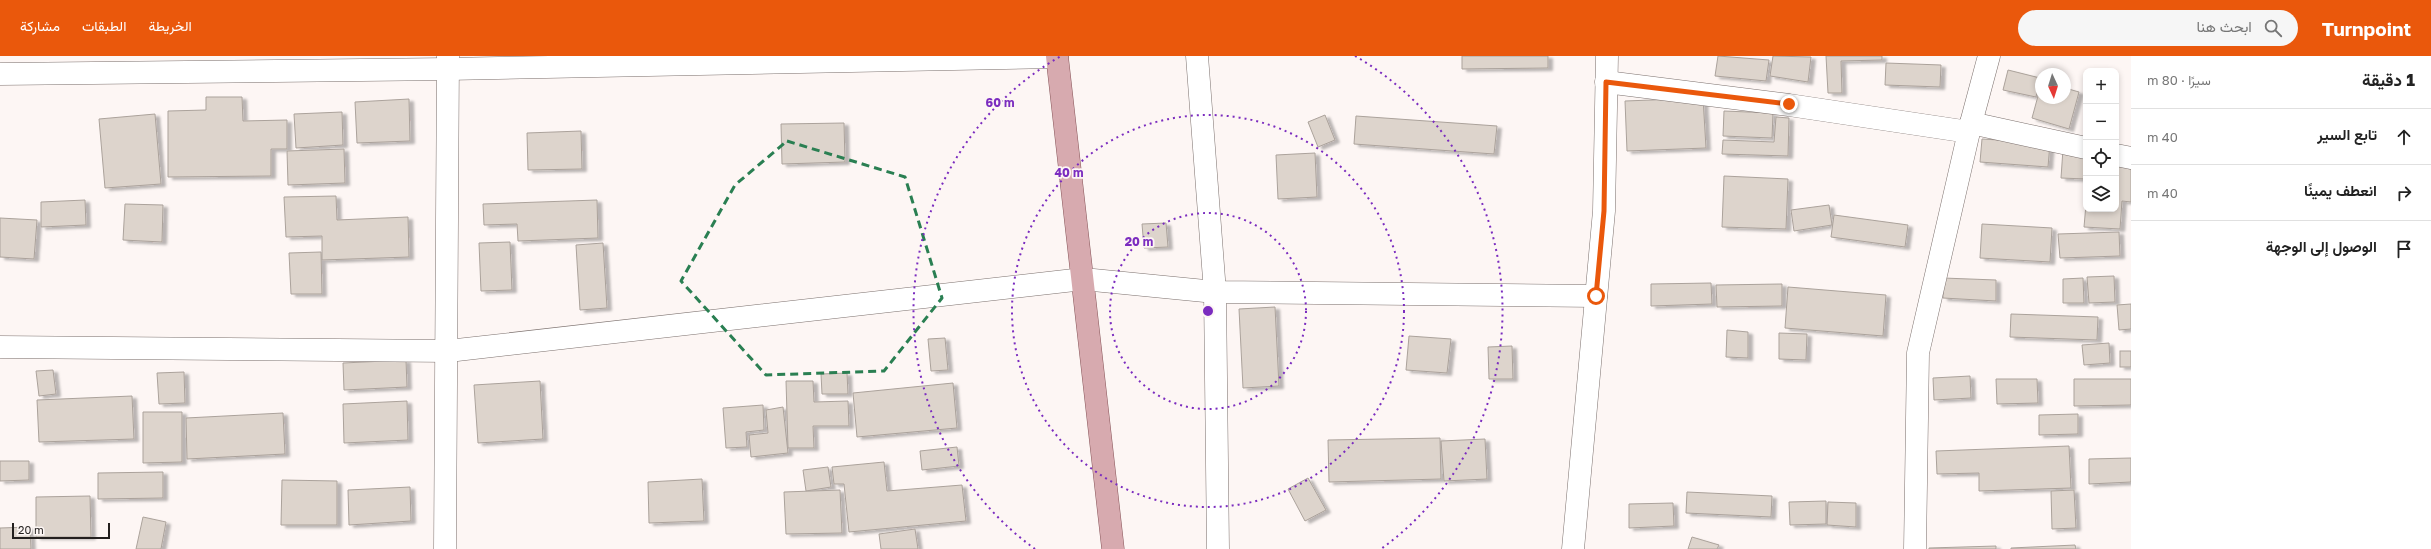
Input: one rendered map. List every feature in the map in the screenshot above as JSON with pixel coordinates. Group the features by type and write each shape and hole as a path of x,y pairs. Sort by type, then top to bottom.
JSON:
{"main road":[{"path":"1057,57 1113,549"}],"street":[{"path":"1196,56 1215,292 1218,549"},
{"path":"1573,549 1604,211 1607,56"},
{"path":"1915,549 1918,353 1970,128 1989,56"},
{"path":"0,74 448,63 1057,57"},
{"path":"445,549 448,351 448,63"},
{"path":"1606,82 1970,128 2083,147"},
{"path":"2119,156 2131,158"},
{"path":"0,347 448,351 1083,279 1215,292 1596,296"}],"highlighted area":[{"path":"787,141 905,177 942,298 884,371 766,375 681,281 735,185"}],"building":[{"path":"1462,56 1548,56 1548,68 1462,69"},
{"path":"1718,56 1769,60 1766,81 1715,76"},
{"path":"1773,56 1811,57 1808,82 1770,76"},
{"path":"1826,56 1882,56 1882,60 1841,61 1842,93 1828,93"},
{"path":"1886,63 1941,65 1940,87 1885,85"},
{"path":"2008,70 2035,77 2035,97 2003,90"},
{"path":"2071,90 2079,92 2069,129 2032,118 2036,104 2071,104"},
{"path":"206,97 242,97 243,121 287,120 287,149 271,149 271,176 168,177 168,111 206,110"},
{"path":"1703,98 1706,148 1627,151 1625,101"},
{"path":"409,99 410,141 357,143 355,102"},
{"path":"1724,111 1773,113 1772,138 1723,136"},
{"path":"342,112 343,145 296,148 294,114"},
{"path":"155,114 161,184 105,188 99,119"},
{"path":"1325,115 1335,140 1318,147 1308,122"},
{"path":"1356,116 1497,126 1494,154 1354,144"},
{"path":"1776,117 1789,118 1788,156 1722,154 1723,140 1774,142"},
{"path":"844,123 845,162 782,164 781,124"},
{"path":"581,131 582,169 528,170 527,133"},
{"path":"1982,139 2050,143 2048,167 1980,162"},
{"path":"344,149 345,183 288,185 287,151"},
{"path":"2063,149 2083,151 2083,179 2061,178"},
{"path":"1315,153 1317,197 1278,199 1276,155"},
{"path":"2119,165 2131,166 2131,202 2122,201 2120,229 2084,227 2085,212 2119,212"},
{"path":"1724,176 1788,179 1786,229 1722,227"},
{"path":"336,196 337,220 408,217 409,257 322,260 322,236 286,237 284,197"},
{"path":"85,200 86,225 41,227 41,202"},
{"path":"597,200 598,238 518,241 517,224 484,225 483,204"},
{"path":"125,204 163,205 162,242 123,240"},
{"path":"1829,205 1832,225 1794,231 1791,210"},
{"path":"1834,215 1908,225 1905,247 1831,237"},
{"path":"0,218 37,220 34,259 0,257"},
{"path":"1166,223 1168,247 1144,248 1142,224"},
{"path":"1982,224 2052,228 2050,262 1980,258"},
{"path":"2119,232 2120,256 2060,258 2058,234"},
{"path":"510,242 512,290 481,291 479,243"},
{"path":"603,243 607,308 580,310 576,245"},
{"path":"321,252 322,294 291,294 289,253"},
{"path":"2114,276 2115,302 2089,303 2087,277"},
{"path":"1943,278 1996,280 1996,301 1943,298"},
{"path":"2083,278 2084,303 2063,303 2063,279"},
{"path":"1711,283 1712,304 1651,306 1651,284"},
{"path":"1782,284 1782,306 1717,307 1716,285"},
{"path":"1788,287 1886,295 1883,336 1785,328"},
{"path":"2131,304 2131,329 2119,330 2117,305"},
{"path":"1275,307 1279,386 1243,388 1239,309"},
{"path":"2011,314 2098,317 2097,340 2010,337"},
{"path":"1727,330 1748,332 1748,358 1726,357"},
{"path":"1779,333 1807,334 1806,360 1779,359"},
{"path":"1409,336 1451,339 1447,373 1406,370"},
{"path":"945,338 948,370 931,371 928,339"},
{"path":"2109,343 2110,363 2084,365 2082,345"},
{"path":"1512,346 1513,379 1489,379 1488,347"},
{"path":"2120,351 2131,351 2131,367 2120,367"},
{"path":"406,360 407,387 344,390 343,363"},
{"path":"53,370 56,394 39,396 36,371"},
{"path":"184,372 185,403 159,404 157,373"},
{"path":"847,373 848,394 822,394 821,374"},
{"path":"1970,376 1971,398 1934,400 1933,378"},
{"path":"1996,379 2037,379 2038,403 1997,404"},
{"path":"2074,379 2131,379 2131,405 2074,406"},
{"path":"540,381 543,439 478,443 474,385"},
{"path":"786,381 813,381 814,402 848,401 849,426 813,426 814,448 788,448"},
{"path":"953,383 957,428 857,437 853,393"},
{"path":"132,396 134,439 39,442 37,400"},
{"path":"407,401 408,440 344,443 343,404"},
{"path":"763,405 764,430 746,432 747,447 726,448 723,408"},
{"path":"783,407 788,453 751,457 749,435 768,433 766,410"},
{"path":"143,412 182,412 182,462 143,463"},
{"path":"283,413 285,454 187,459 186,418"},
{"path":"2078,414 2078,434 2039,435 2039,415"},
{"path":"1440,438 1441,479 1329,482 1328,440"},
{"path":"1485,439 1487,479 1444,481 1441,441"},
{"path":"2069,446 2071,488 1979,491 1979,473 1937,474 1936,451"},
{"path":"957,447 959,466 922,470 920,451"},
{"path":"2131,458 2131,482 2089,484 2089,459"},
{"path":"0,461 29,461 29,480 0,481"},
{"path":"884,462 887,491 962,485 966,521 849,532 844,484 834,484 832,467"},
{"path":"828,467 831,487 806,491 803,470"},
{"path":"163,472 163,498 98,499 98,473"},
{"path":"1308,478 1326,510 1305,521 1288,489"},
{"path":"702,479 704,521 649,523 648,482"},
{"path":"282,480 337,481 337,525 281,525"},
{"path":"410,487 411,521 349,525 348,490"},
{"path":"840,490 842,533 786,534 784,492"},
{"path":"2074,490 2076,528 2052,529 2051,491"},
{"path":"1687,492 1772,496 1771,517 1686,513"},
{"path":"90,496 91,537 36,537 36,497"},
{"path":"1826,501 1826,524 1790,525 1789,502"},
{"path":"1828,502 1856,503 1856,527 1827,525"},
{"path":"1673,503 1674,526 1629,528 1629,504"},
{"path":"143,517 166,522 161,549 136,549"},
{"path":"30,527 31,549 0,549 0,528"},
{"path":"915,529 918,549 881,549 879,534"},
{"path":"1692,537 1719,545 1717,549 1688,549"},
{"path":"2075,545 2076,549 2011,549 2011,548"},
{"path":"1996,546 1996,549 1929,549 1929,548"}],"route":[{"path":"1596,296 1604,211 1606,82 1789,104"}]}
